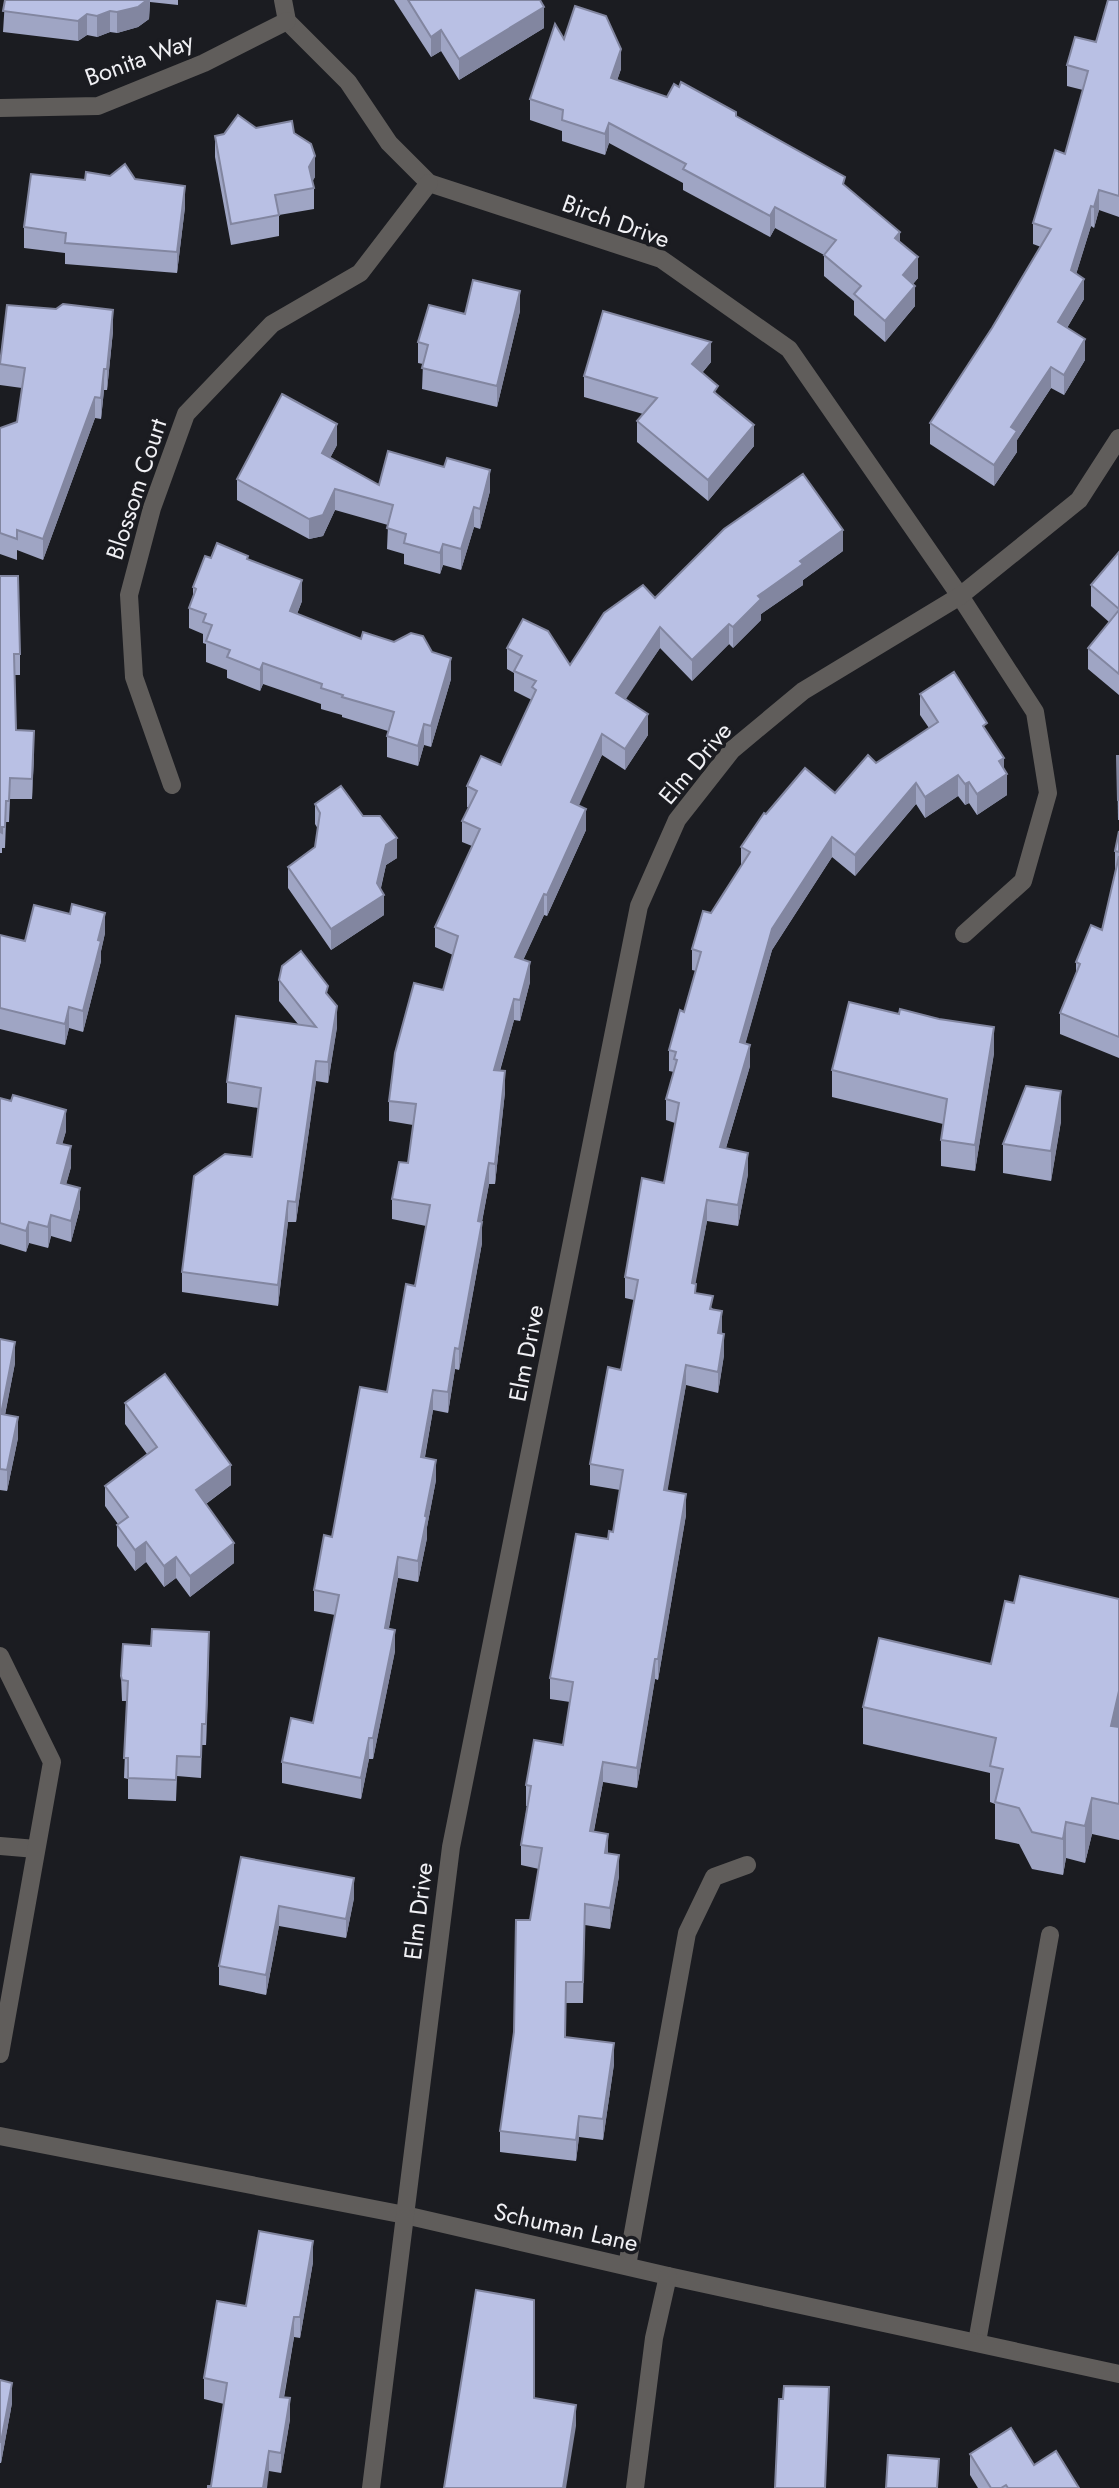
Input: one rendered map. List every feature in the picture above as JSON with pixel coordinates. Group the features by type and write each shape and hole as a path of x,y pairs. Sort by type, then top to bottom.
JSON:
{"street":[{"path":"283,0 286,20"},
{"name":"Bonita Way","path":"0,107 98,106 204,63 286,20"},
{"name":"Birch Drive","path":"286,20 348,82 389,143 429,183 661,259 789,349 960,596 1035,712 1048,793 1023,881 964,934"},
{"name":"Blossom Court","path":"172,785 134,677 129,595 152,508 186,414 271,324 360,273 429,183"},
{"name":"Elm Drive","path":"371,2488 451,1847 639,906 677,820 732,750 803,691 960,596 1079,500 1119,438"},
{"path":"0,1656 52,1762 0,2054"},
{"path":"0,1846 36,1849"},
{"path":"627,2266 687,1933 714,1877 747,1865"},
{"path":"977,2342 1050,1935"},
{"name":"Schuman Lane","path":"0,2136 405,2215 1119,2375"},
{"path":"635,2488 654,2338 668,2276"}],"building":[{"path":"5,0 147,0 138,7 117,12 110,11 97,16 87,14 78,21 3,11"},
{"path":"408,0 540,0 544,7 459,59 441,30 431,37"},
{"path":"1108,0 1119,0 1119,196 1099,190 1094,207 1091,206 1071,270 1084,279 1058,322 1085,339 1064,375 1051,367 1011,427 1017,431 994,465 930,423 992,328 1051,229 1033,223 1055,150 1065,154 1088,71 1067,65 1075,37 1096,42"},
{"path":"575,6 606,16 621,49 611,78 667,97 674,84 679,87 681,82 845,177 843,184 900,232 895,238 918,257 903,275 915,286 885,321 854,294 861,286 824,255 836,240 775,207 770,216 683,169 686,164 609,123 605,134 562,120 563,110 530,99 555,24 564,39"},
{"path":"238,115 256,128 292,121 294,133 311,144 315,156 309,167 314,188 275,195 279,215 231,224 215,136 224,134"},
{"path":"125,164 135,179 185,186 177,252 65,243 66,233 24,227 31,174 85,180 86,172 110,176"},
{"path":"473,280 520,291 497,386 422,368 428,345 418,342 429,305 465,314"},
{"path":"63,304 113,310 107,369 104,369 101,398 95,397 43,539 17,530 17,539 0,533 0,428 17,422 25,368 0,364 7,305 56,309"},
{"path":"603,311 711,342 692,364 718,386 714,392 754,425 708,480 637,421 657,398 584,376"},
{"path":"282,394 337,424 322,453 379,485 388,451 444,467 447,458 490,470 480,509 474,507 461,549 443,544 440,553 404,543 406,534 387,528 393,505 335,489 323,515 309,519 237,479"},
{"path":"803,474 843,530 800,561 803,564 758,596 761,599 733,627 729,624 692,660 660,627 616,693 648,714 625,749 602,734 571,802 586,809 515,957 530,962 520,1000 514,999 494,1070 505,1071 495,1164 489,1163 478,1221 482,1222 459,1349 455,1348 448,1392 433,1390 421,1457 436,1460 425,1516 427,1517 418,1561 398,1557 385,1628 395,1630 373,1738 369,1738 361,1778 282,1762 291,1718 313,1723 339,1595 314,1590 324,1535 332,1537 360,1387 387,1392 406,1284 415,1286 430,1205 392,1199 399,1162 408,1163 416,1104 389,1101 395,1053 414,983 443,990 458,936 435,927 480,829 462,821 477,791 467,786 481,756 501,765 536,690 532,687 536,681 514,671 522,656 507,648 523,619 548,631 570,665 604,613 643,585 655,598 724,529"},
{"path":"217,543 248,556 247,559 302,580 290,611 361,639 363,632 394,642 411,633 423,636 432,652 451,658 431,726 424,724 418,746 387,736 394,712 342,697 343,695 321,688 322,684 263,663 260,670 227,657 230,650 206,641 212,625 203,622 206,614 189,608 196,589 193,587 205,556 211,558"},
{"path":"1119,552 1119,609 1091,585"},
{"path":"0,576 18,576 20,654 14,654 16,730 34,731 32,779 10,778 9,801 6,801 5,827 2,827 2,833 0,832"},
{"path":"1119,610 1119,674 1088,648"},
{"path":"954,672 987,723 983,726 1004,758 999,761 1007,774 977,794 969,782 965,784 958,775 925,797 916,783 855,855 832,837 772,929 740,1042 750,1045 720,1147 748,1153 738,1205 707,1200 692,1283 696,1284 695,1293 713,1296 710,1309 722,1311 718,1333 724,1334 718,1372 686,1365 664,1490 686,1494 637,1768 603,1762 590,1831 608,1834 605,1853 619,1855 610,1908 585,1904 583,1982 566,1982 565,2037 614,2043 603,2119 579,2116 576,2140 500,2131 514,2032 516,1920 530,1920 542,1848 521,1845 531,1786 526,1785 534,1740 563,1745 573,1682 550,1678 576,1534 608,1539 609,1531 613,1532 623,1470 590,1464 608,1367 621,1370 638,1280 625,1277 642,1178 664,1183 679,1103 666,1099 677,1060 674,1059 676,1052 669,1050 680,1010 684,1012 701,952 692,949 703,911 711,913 750,852 741,847 764,813 766,814 805,768 835,793 868,755 876,763 938,722 920,694"},
{"path":"1119,756 1119,800 1118,800"},
{"path":"341,786 363,816 380,816 397,838 386,845 377,883 384,895 331,929 288,867 315,847 320,813 315,804"},
{"path":"1119,831 1119,852 1115,851"},
{"path":"1119,856 1119,1037 1060,1013 1080,964 1076,962 1091,925 1102,930"},
{"path":"72,904 105,913 98,940 101,941 83,1011 69,1007 65,1024 0,1008 0,935 25,941 34,905 70,914"},
{"path":"301,951 328,986 326,993 337,1006 328,1062 316,1061 296,1202 288,1201 278,1285 182,1272 194,1176 225,1154 252,1157 261,1088 227,1082 236,1016 316,1027 279,980 282,966"},
{"path":"849,1002 899,1014 900,1009 939,1019 994,1027 975,1145 941,1140 947,1099 832,1070"},
{"path":"1026,1086 1061,1091 1051,1151 1003,1144"},
{"path":"13,1095 66,1110 57,1143 71,1146 61,1183 80,1188 71,1221 51,1215 48,1227 29,1222 26,1231 0,1223 0,1098 11,1101"},
{"path":"0,1339 15,1342 1,1414 18,1417 7,1470 0,1469"},
{"path":"165,1374 231,1465 196,1490 234,1543 190,1576 176,1557 164,1566 146,1542 135,1550 117,1525 128,1517 105,1486 157,1447 125,1403"},
{"path":"1020,1576 1119,1599 1119,1691 1111,1726 1119,1727 1119,1804 1092,1798 1085,1826 1066,1822 1063,1839 1032,1832 1019,1808 995,1802 1003,1769 990,1766 996,1738 863,1707 879,1638 991,1664 1005,1601 1014,1603"},
{"path":"152,1629 209,1632 206,1724 202,1724 201,1757 177,1756 176,1780 128,1778 128,1758 124,1758 128,1681 122,1680 121,1676 123,1644 151,1646"},
{"path":"241,1857 354,1878 346,1919 279,1906 266,1975 219,1966"},
{"path":"259,2231 313,2241 300,2317 294,2317 280,2397 290,2398 281,2453 269,2451 263,2488 208,2488 211,2486 227,2383 204,2378 217,2301 246,2306"},
{"path":"476,2290 534,2300 534,2398 576,2405 563,2488 444,2488"},
{"path":"0,2380 12,2383 1,2442 0,2442"},
{"path":"784,2386 829,2387 825,2488 775,2488 779,2399 783,2399"},
{"path":"1011,2428 1034,2465 1056,2451 1079,2488 1008,2488 1006,2485 991,2488 970,2454"},
{"path":"888,2455 939,2459 937,2488 886,2488"}]}
